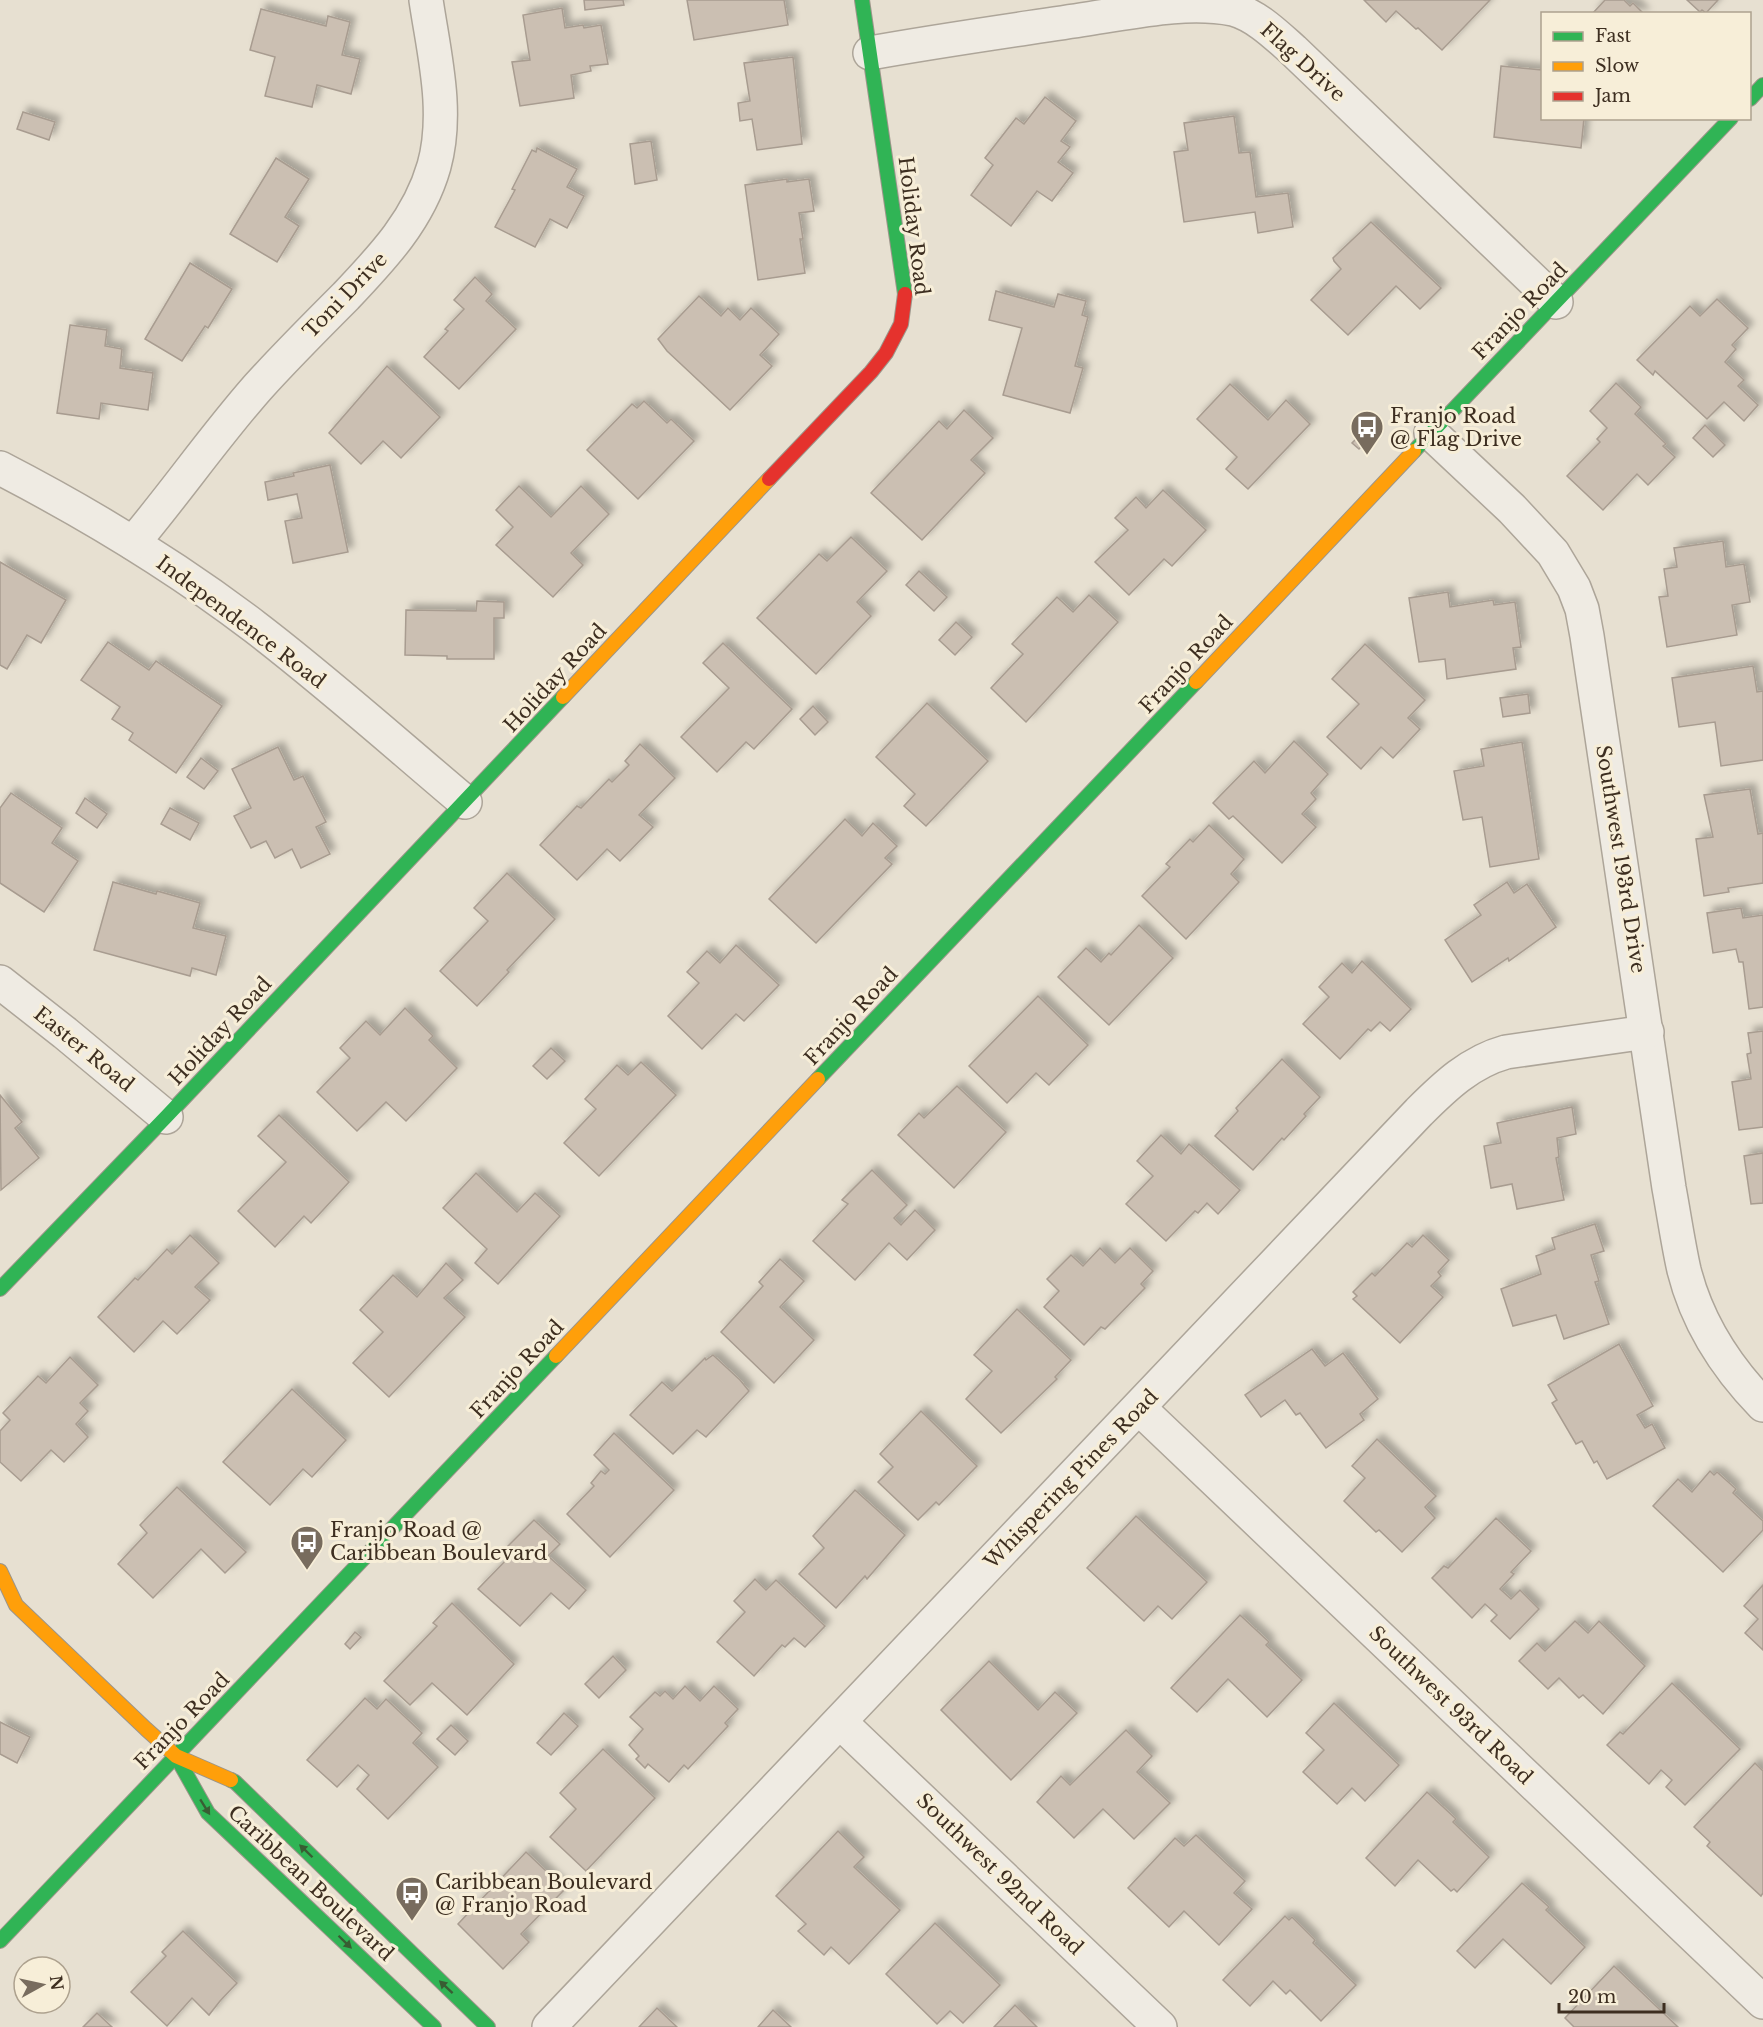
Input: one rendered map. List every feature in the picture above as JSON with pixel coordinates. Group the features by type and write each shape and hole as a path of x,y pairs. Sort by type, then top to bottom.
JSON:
{"street":[{"name":"Toni Drive","path":"133,543 168,502 237,412 395,242 422,200 438,148 440,114 426,0"},
{"name":"Holiday Road","path":"0,1289 465,802 871,372 892,346 904,312 905,289 862,0"},
{"name":"Flag Drive","path":"870,53 1181,5 1212,5 1244,13 1262,23 1293,50 1556,302"},
{"path":"1751,97 1763,85"},
{"name":"Franjo Road","path":"0,1941 1729,120"},
{"name":"Southwest 193rd Drive","path":"1431,433 1548,546 1562,564 1579,600 1587,636 1669,1188 1684,1271 1710,1337 1731,1369 1763,1405"},
{"name":"Independence Road","path":"0,468 133,543 216,599 306,667 465,802"},
{"name":"Easter Road","path":"0,982 166,1117"},
{"name":"Whispering Pines Road","path":"549,2027 1419,1112 1466,1070 1488,1057 1506,1052 1647,1032"},
{"name":"Southwest 93rd Road","path":"1139,1408 1763,2002"},
{"name":"Caribbean Boulevard","path":"0,1571 16,1605 176,1756 208,1813 434,2027"},
{"name":"Caribbean Boulevard","path":"0,1600 16,1605"},
{"name":"Southwest 92nd Road","path":"840,1722 1160,2027"},
{"name":"Caribbean Boulevard","path":"176,1756 235,1782 488,2027"}],"building":[{"path":"584,0 623,0 624,5 585,10"},
{"path":"687,0 784,0 788,25 694,40"},
{"path":"1364,0 1490,0 1442,50 1396,11 1386,22"},
{"path":"1605,0 1624,0 1630,6 1633,3 1642,12 1594,12"},
{"path":"1687,0 1718,0 1707,12 1702,10 1700,12"},
{"path":"562,8 565,28 601,25 608,64 590,66 591,71 571,75 574,98 520,106 512,62 530,60 523,15"},
{"path":"261,9 326,26 328,16 350,22 342,55 360,59 351,94 317,85 312,107 265,96 275,57 250,50"},
{"path":"793,57 802,144 757,150 752,119 740,121 738,103 750,101 744,63"},
{"path":"1501,66 1541,70 1541,120 1584,120 1581,148 1494,137"},
{"path":"1045,97 1076,121 1061,141 1070,147 1058,162 1073,173 1052,201 1037,191 1011,226 971,195 993,165 985,158 1016,118 1024,124"},
{"path":"23,112 55,122 49,140 17,129"},
{"path":"1234,116 1239,153 1250,152 1256,197 1288,193 1293,227 1258,233 1255,212 1184,222 1174,152 1188,150 1184,123"},
{"path":"651,141 657,180 635,184 630,144"},
{"path":"537,148 577,169 567,187 584,196 567,228 550,219 535,247 495,227 515,190 512,189 532,150 536,152"},
{"path":"276,158 309,179 285,217 299,226 277,262 230,234"},
{"path":"787,179 787,182 809,179 814,211 799,213 805,273 758,280 745,185"},
{"path":"1371,222 1441,288 1420,309 1396,286 1348,335 1311,300 1341,269 1333,258"},
{"path":"190,263 232,289 208,328 205,326 182,361 145,339"},
{"path":"475,277 492,294 486,301 516,329 459,389 424,357 464,309 454,300"},
{"path":"996,291 1054,307 1058,294 1086,301 1082,315 1088,317 1075,366 1083,368 1070,413 1003,395 1022,328 989,320"},
{"path":"699,296 721,316 728,308 740,320 751,308 779,334 760,355 772,366 730,410 667,351 658,339"},
{"path":"1717,299 1748,328 1732,345 1736,349 1725,362 1744,380 1738,386 1758,405 1744,421 1724,402 1707,419 1655,371 1653,375 1637,360 1690,306 1700,316"},
{"path":"70,325 107,330 105,346 122,349 120,368 153,373 148,410 101,403 99,419 57,413"},
{"path":"387,366 440,417 401,458 383,441 361,464 329,433"},
{"path":"1616,383 1641,407 1635,414 1666,444 1663,446 1675,457 1648,485 1637,474 1603,510 1567,476 1600,442 1597,439 1607,428 1590,411"},
{"path":"1230,384 1268,420 1286,400 1310,424 1248,489 1226,469 1237,457 1197,419"},
{"path":"644,401 667,423 671,419 694,441 638,499 587,450 632,404 637,408"},
{"path":"964,410 993,438 971,460 985,473 922,540 871,493 939,421 947,429"},
{"path":"1705,425 1725,445 1713,457 1693,438"},
{"path":"1367,428 1373,434 1359,449 1352,443"},
{"path":"330,465 348,552 293,563 285,521 302,518 297,494 268,500 265,482"},
{"path":"519,486 551,517 581,486 609,514 571,553 583,565 553,597 496,545 513,527 496,510"},
{"path":"1163,490 1206,530 1172,566 1164,559 1129,595 1095,562 1128,530 1115,518 1136,497 1146,508"},
{"path":"851,537 887,571 857,602 871,616 816,674 757,618 819,554 827,561"},
{"path":"1723,541 1726,567 1744,564 1750,602 1732,605 1737,635 1667,647 1659,597 1668,596 1664,569 1677,567 1674,548"},
{"path":"0,562 66,600 41,643 27,635 7,669 0,665"},
{"path":"919,571 947,597 934,611 906,585"},
{"path":"1448,592 1450,607 1493,600 1494,605 1515,602 1521,647 1513,648 1516,669 1447,679 1445,659 1419,662 1409,598"},
{"path":"1089,595 1118,622 1026,722 991,688 1023,654 1012,644 1057,597 1073,612"},
{"path":"477,601 504,602 504,618 494,618 494,659 447,659 447,656 405,655 406,610 476,611"},
{"path":"956,622 972,637 955,655 939,640"},
{"path":"108,642 149,670 156,661 222,706 176,773 129,740 133,733 112,719 120,707 81,680"},
{"path":"723,643 792,709 754,749 746,742 717,772 681,737 729,688 703,663"},
{"path":"1365,644 1425,700 1408,718 1420,729 1393,758 1381,747 1361,769 1327,737 1359,704 1332,679"},
{"path":"1753,666 1757,692 1763,691 1763,760 1721,766 1715,722 1679,727 1672,678"},
{"path":"1528,694 1530,713 1503,717 1500,698"},
{"path":"927,703 988,761 926,826 904,806 915,794 876,757"},
{"path":"813,706 828,722 815,735 800,719"},
{"path":"1294,741 1328,774 1311,793 1316,799 1302,814 1316,827 1282,863 1233,816 1229,819 1213,803 1254,761 1265,773"},
{"path":"1522,742 1539,859 1490,867 1482,817 1463,820 1454,771 1484,766 1481,749"},
{"path":"640,744 675,778 639,815 653,827 620,861 607,849 577,880 540,845 577,806 581,808 609,779 612,782 629,765 625,761"},
{"path":"278,747 294,780 303,776 326,822 316,827 330,854 301,868 292,849 275,858 266,841 251,848 234,816 251,808 232,769"},
{"path":"201,758 218,771 204,789 187,777"},
{"path":"1750,789 1758,834 1763,833 1763,883 1728,888 1729,892 1704,896 1696,839 1713,837 1704,795"},
{"path":"11,793 62,828 52,843 78,861 44,912 0,883 0,808"},
{"path":"85,798 107,814 97,828 76,813"},
{"path":"170,808 199,823 190,840 161,824"},
{"path":"845,819 862,836 873,823 897,846 885,858 892,864 816,943 769,899"},
{"path":"1209,825 1244,859 1231,874 1239,882 1186,939 1142,896 1170,867 1166,864 1190,839 1193,842"},
{"path":"507,873 555,919 477,1006 440,971 488,921 474,908"},
{"path":"113,882 200,903 193,928 226,936 216,975 192,968 190,976 94,950"},
{"path":"1507,882 1514,893 1527,884 1556,927 1509,961 1508,958 1472,982 1445,940 1481,915 1474,905"},
{"path":"1741,908 1743,918 1763,915 1763,1007 1749,1009 1743,962 1739,962 1736,949 1713,953 1707,913"},
{"path":"1139,925 1173,958 1109,1025 1058,977 1086,948 1101,962 1109,953 1111,955"},
{"path":"736,945 779,985 744,1021 736,1014 702,1049 668,1016 699,983 687,972 707,951 720,963"},
{"path":"1362,961 1411,1009 1390,1031 1380,1022 1371,1031 1368,1029 1340,1059 1303,1024 1329,997 1319,987 1342,963 1352,973"},
{"path":"1038,996 1088,1045 1049,1085 1036,1073 1007,1103 969,1066"},
{"path":"405,1008 433,1036 429,1040 457,1068 406,1121 386,1102 357,1131 317,1092 350,1058 340,1048 366,1021 380,1035"},
{"path":"1763,1031 1763,1127 1739,1130 1732,1082 1751,1079 1747,1054 1751,1053 1748,1033"},
{"path":"551,1048 565,1061 547,1079 533,1066"},
{"path":"1282,1059 1320,1097 1284,1140 1282,1138 1253,1170 1215,1136 1238,1111 1236,1108"},
{"path":"641,1062 676,1095 599,1176 564,1143 596,1109 585,1099 617,1065 628,1075"},
{"path":"957,1086 1006,1132 954,1188 898,1135 919,1113 924,1118"},
{"path":"0,1095 22,1122 15,1128 39,1158 1,1190"},
{"path":"1572,1107 1576,1134 1557,1138 1559,1157 1556,1158 1564,1200 1517,1209 1512,1184 1491,1188 1484,1146 1501,1143 1497,1123"},
{"path":"279,1115 349,1182 311,1223 304,1216 275,1247 238,1211 286,1162 258,1136"},
{"path":"1161,1135 1181,1154 1189,1144 1240,1190 1218,1214 1207,1203 1198,1213 1195,1211 1166,1241 1126,1204 1153,1176 1137,1161"},
{"path":"1763,1153 1763,1203 1751,1204 1744,1156"},
{"path":"872,1170 907,1205 894,1218 901,1225 915,1210 935,1230 907,1260 889,1243 855,1280 813,1241 848,1204 842,1200"},
{"path":"476,1173 517,1212 535,1193 560,1216 498,1284 475,1263 487,1249 443,1208"},
{"path":"1595,1224 1604,1251 1591,1255 1599,1281 1595,1282 1609,1324 1564,1339 1556,1315 1513,1326 1501,1289 1541,1274 1536,1256 1555,1249 1552,1238"},
{"path":"190,1235 219,1263 195,1287 210,1300 177,1334 163,1321 134,1352 98,1317 135,1278 138,1280 167,1249 172,1254"},
{"path":"1423,1235 1449,1260 1438,1272 1441,1276 1431,1286 1443,1297 1400,1343 1353,1299 1357,1296 1353,1292 1372,1273 1375,1276 1407,1243 1412,1247"},
{"path":"1100,1248 1115,1263 1130,1248 1153,1271 1141,1284 1145,1288 1105,1329 1101,1327 1084,1345 1044,1307 1059,1291 1047,1279 1071,1255 1083,1266"},
{"path":"780,1259 804,1281 780,1307 814,1340 774,1383 721,1332 763,1286 759,1282"},
{"path":"446,1263 463,1280 444,1298 465,1317 389,1397 353,1363 383,1332 360,1310 393,1275 417,1297"},
{"path":"1017,1309 1071,1360 1055,1377 1057,1379 1001,1433 966,1399 992,1371 974,1355"},
{"path":"1619,1344 1653,1406 1637,1415 1645,1428 1652,1424 1665,1448 1607,1479 1597,1461 1594,1463 1582,1441 1576,1444 1552,1403 1557,1400 1548,1385"},
{"path":"1312,1349 1325,1366 1343,1353 1378,1399 1360,1414 1364,1420 1326,1448 1300,1413 1296,1415 1285,1400 1261,1417 1245,1395"},
{"path":"713,1355 749,1391 706,1437 697,1430 673,1454 630,1415 662,1382 672,1391 705,1358 706,1360"},
{"path":"70,1357 98,1385 80,1403 88,1411 76,1424 88,1437 64,1462 51,1450 21,1481 0,1462 0,1431 10,1420 3,1413 38,1376 46,1383"},
{"path":"292,1389 346,1440 312,1477 303,1469 270,1505 223,1462"},
{"path":"921,1411 977,1466 939,1505 936,1502 918,1520 878,1482 893,1467 880,1454"},
{"path":"614,1433 674,1490 610,1557 567,1514 594,1486 591,1483 601,1471 605,1474 609,1470 594,1455"},
{"path":"1377,1439 1436,1496 1425,1507 1435,1518 1402,1552 1379,1530 1376,1532 1344,1501 1365,1478 1352,1466"},
{"path":"1710,1471 1714,1475 1717,1472 1736,1489 1733,1493 1763,1521 1763,1530 1723,1572 1653,1506 1678,1479 1692,1492"},
{"path":"177,1487 246,1552 225,1573 201,1549 153,1598 118,1564 147,1533 140,1525"},
{"path":"855,1490 905,1535 867,1579 865,1576 836,1608 799,1574 824,1548 813,1536"},
{"path":"1136,1516 1207,1582 1172,1619 1158,1606 1144,1621 1087,1568"},
{"path":"1496,1518 1531,1551 1511,1572 1514,1574 1500,1589 1511,1599 1520,1590 1539,1609 1510,1639 1491,1621 1497,1615 1485,1604 1472,1618 1432,1578 1444,1566 1448,1568"},
{"path":"534,1520 560,1544 548,1556 586,1590 569,1609 551,1593 520,1626 478,1589 509,1557 503,1551"},
{"path":"755,1579 766,1590 776,1580 825,1626 805,1647 794,1638 785,1647 782,1645 754,1676 717,1642 745,1612 734,1601"},
{"path":"1763,1585 1763,1650 1745,1633 1758,1619 1744,1606"},
{"path":"452,1603 514,1664 467,1715 432,1683 410,1705 384,1681 437,1626 433,1623"},
{"path":"1240,1615 1269,1642 1266,1645 1302,1680 1267,1717 1228,1679 1197,1712 1171,1688"},
{"path":"1575,1621 1588,1633 1599,1621 1645,1666 1603,1714 1583,1695 1579,1698 1559,1678 1548,1689 1519,1661 1537,1643 1545,1651"},
{"path":"355,1632 361,1637 350,1649 345,1644"},
{"path":"613,1656 626,1670 599,1698 585,1684"},
{"path":"989,1661 1038,1710 1055,1692 1077,1713 1011,1780 941,1710"},
{"path":"1672,1683 1740,1749 1685,1805 1666,1787 1672,1780 1661,1770 1649,1784 1607,1745 1620,1732 1623,1734"},
{"path":"685,1686 700,1701 714,1686 738,1709 725,1723 728,1726 688,1769 684,1765 669,1782 648,1764 645,1768 636,1759 639,1756 629,1745 643,1729 630,1717 655,1692 660,1696 665,1691 673,1699"},
{"path":"365,1698 377,1709 386,1699 422,1733 413,1743 438,1767 388,1819 357,1789 369,1775 358,1765 337,1787 307,1760"},
{"path":"1334,1703 1399,1765 1365,1801 1352,1788 1337,1804 1303,1772 1324,1750 1306,1733"},
{"path":"564,1713 578,1726 551,1755 537,1743"},
{"path":"0,1722 30,1737 17,1763 0,1754"},
{"path":"451,1725 468,1741 455,1755 437,1739"},
{"path":"1126,1730 1152,1756 1137,1772 1170,1803 1134,1839 1103,1809 1074,1838 1037,1802 1061,1776 1070,1785"},
{"path":"603,1749 655,1798 586,1871 550,1837 576,1809 560,1793"},
{"path":"1755,1763 1763,1771 1763,1893 1761,1896 1707,1846 1710,1842 1694,1827"},
{"path":"1427,1792 1456,1819 1453,1822 1489,1857 1457,1892 1454,1889 1451,1891 1418,1860 1395,1886 1366,1858"},
{"path":"838,1831 864,1857 854,1867 900,1910 849,1964 831,1947 824,1955 798,1931 806,1924 776,1896"},
{"path":"1196,1835 1245,1881 1234,1893 1252,1909 1219,1945 1184,1911 1169,1927 1128,1888 1175,1838 1184,1846"},
{"path":"526,1852 565,1889 521,1934 529,1942 503,1969 458,1924"},
{"path":"1522,1883 1549,1907 1546,1910 1585,1947 1551,1984 1503,1939 1475,1968 1457,1951"},
{"path":"1285,1916 1289,1920 1292,1917 1315,1940 1313,1943 1356,1985 1321,2021 1290,1990 1286,1994 1273,1981 1250,2006 1223,1980"},
{"path":"935,1923 1000,1985 963,2023 950,2011 937,2024 886,1974"},
{"path":"183,1931 237,1983 209,2015 192,1998 167,2026 131,1992 166,1956 162,1952"},
{"path":"1614,1966 1678,2027 1574,2027 1565,2018"},
{"path":"1015,2005 1037,2027 994,2027"},
{"path":"657,2008 677,2027 639,2027"},
{"path":"773,2010 791,2027 758,2027"},
{"path":"97,2013 112,2027 83,2027"}],"traffic: fast":[{"path":"862,0 905,294"},
{"path":"1751,98 1763,85"},
{"path":"1414,451 1729,120"},
{"path":"818,1079 1196,682"},
{"path":"0,1289 563,697"},
{"path":"0,1941 556,1356"},
{"path":"176,1756 208,1813 434,2027"},
{"path":"231,1780 488,2027"}],"traffic: slow":[{"path":"1196,682 1414,451"},
{"path":"563,697 769,479"},
{"path":"556,1356 818,1079"},
{"path":"0,1571 16,1605 146,1729 176,1756 231,1780"}],"traffic: jam":[{"path":"769,479 871,372 886,353 901,324 905,294"}],"place":[{"name":"Franjo Road @ Flag Drive","path":"1367,456"},
{"name":"Franjo Road @ Caribbean Boulevard","path":"307,1571"},
{"name":"Caribbean Boulevard @ Franjo Road","path":"412,1922"}]}
